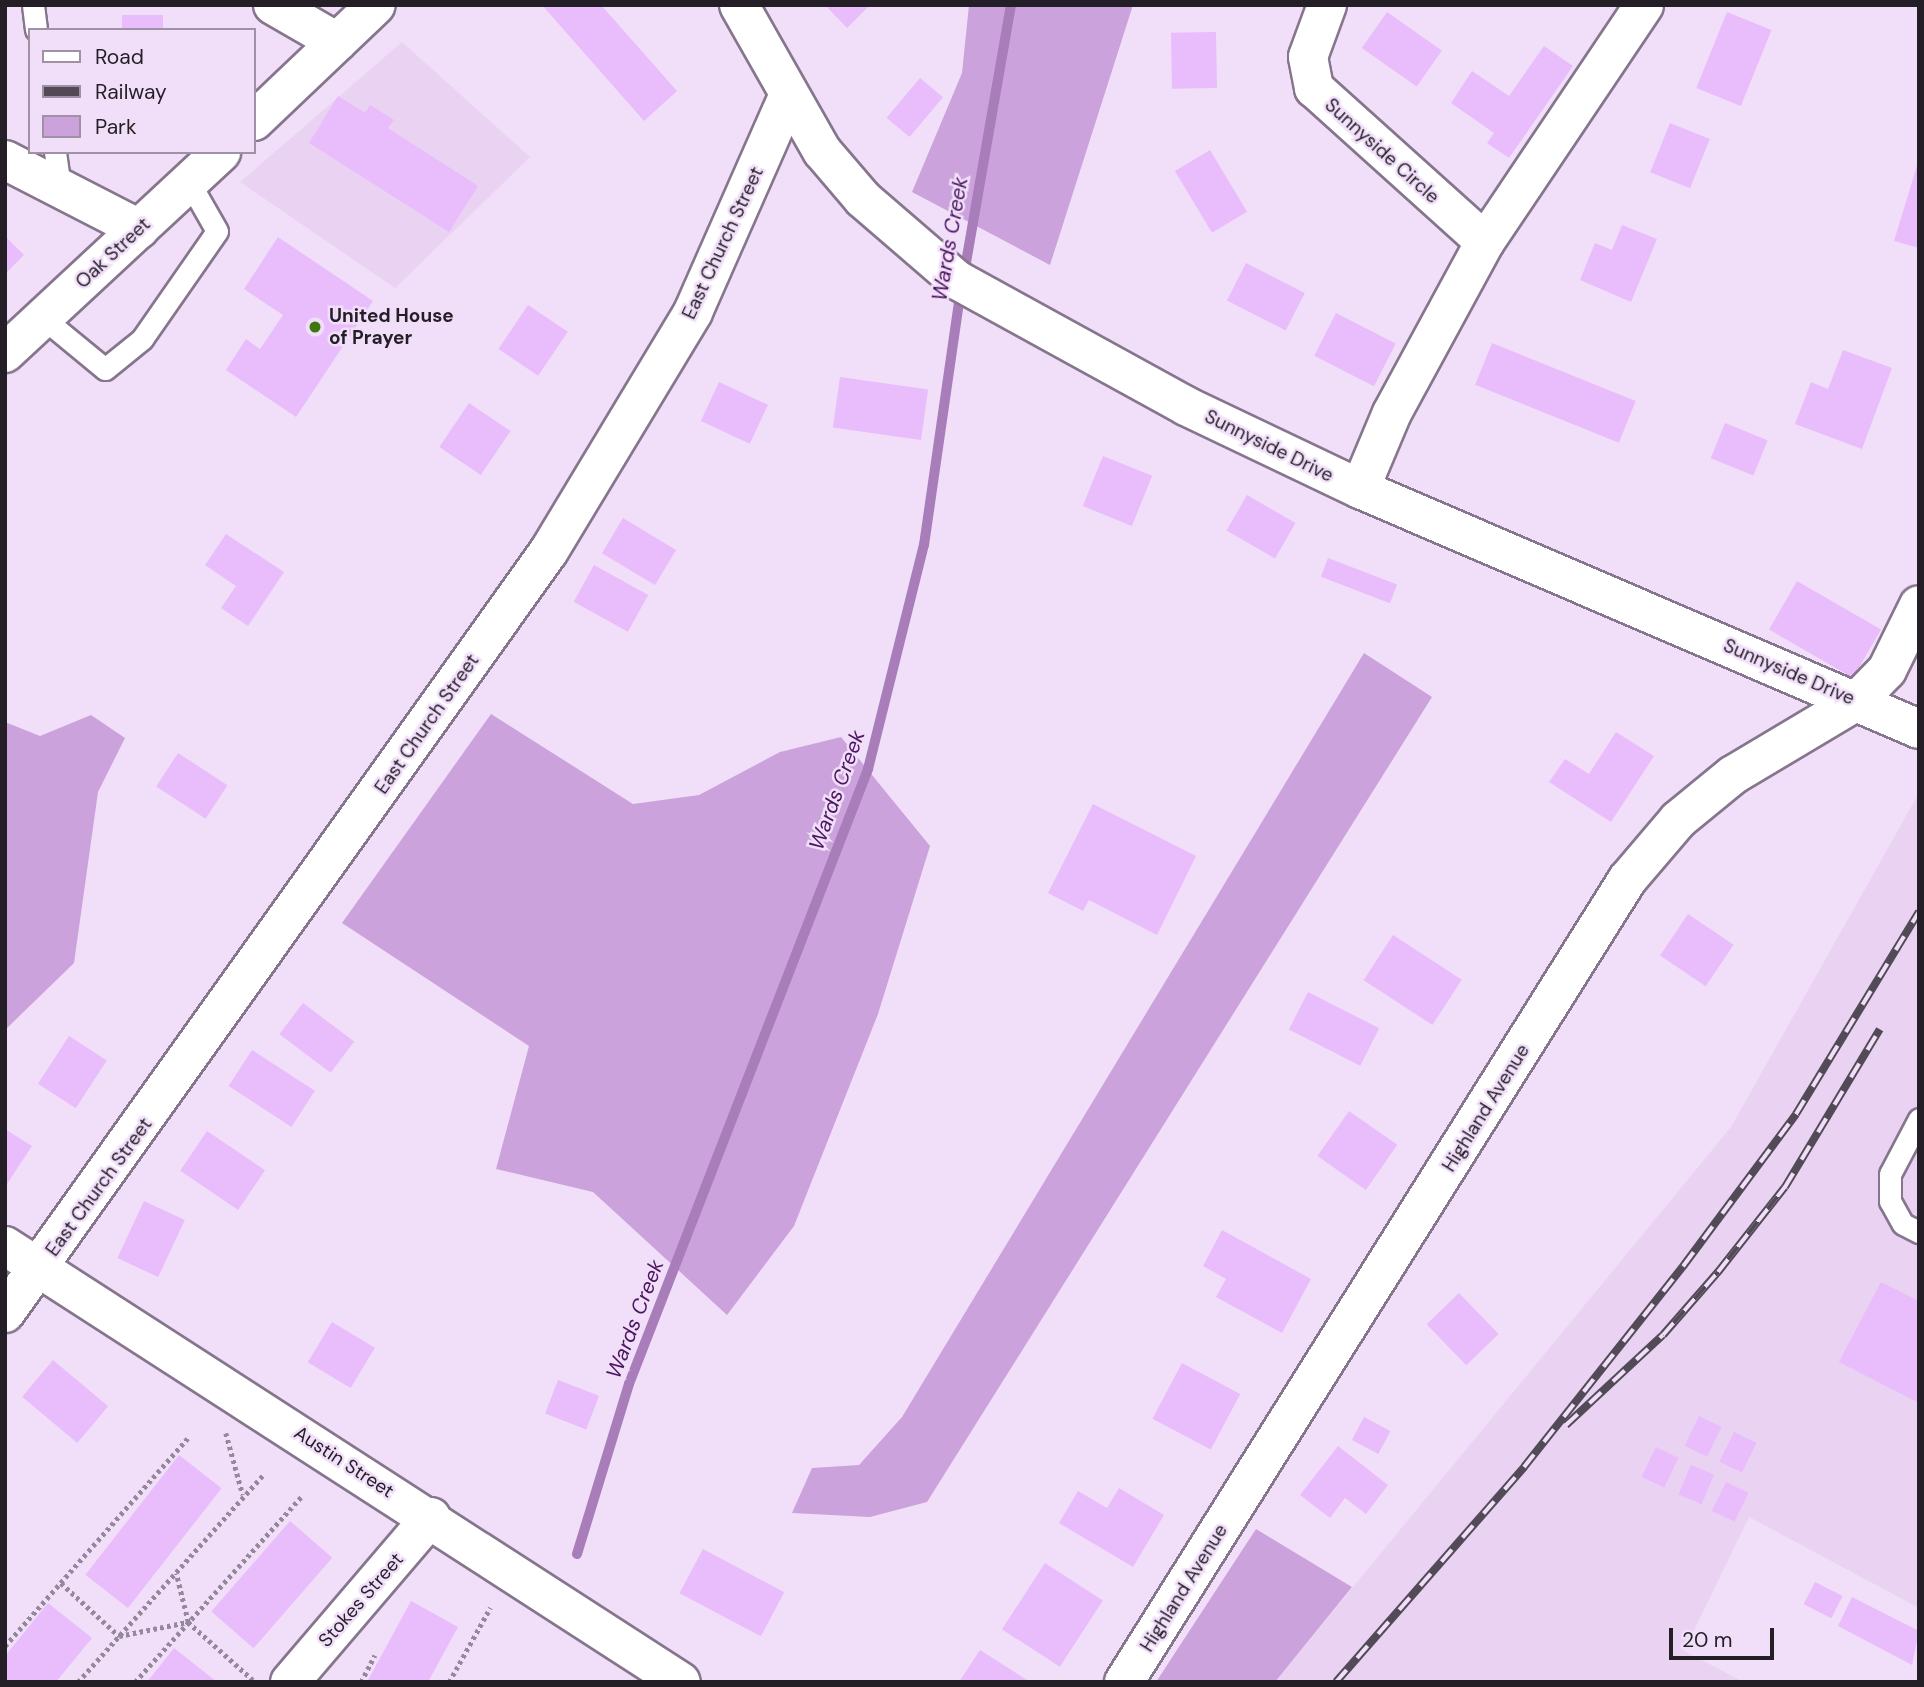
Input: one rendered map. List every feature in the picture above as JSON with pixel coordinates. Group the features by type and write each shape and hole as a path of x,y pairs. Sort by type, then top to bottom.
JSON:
{"street":[{"path":"273,5 337,43"},
{"path":"256,119 376,5"},
{"name":"Sunnyside Drive","path":"739,5 788,99 863,199 957,280 1186,406 1360,489 1919,729"},
{"name":"Sunnyside Circle","path":"1327,5 1308,57 1314,88 1485,242"},
{"path":"1360,489 1392,413 1485,242 1644,5"},
{"name":"East Church Street","path":"5,1313 40,1268 549,551 693,312 788,99"},
{"name":"Oak Street","path":"5,353 219,154"},
{"path":"5,160 58,170 139,229"},
{"name":"Highland Avenue","path":"1124,1682 1627,880 1678,820 1733,775 1857,701 1887,670 1919,605"},
{"name":"Austin Street","path":"5,1245 431,1517 681,1682"},
{"name":"Stokes Street","path":"290,1682 431,1517"}],"lane":[{"path":"33,5 36,28"},
{"path":"43,318 105,369 142,339 217,230 189,182"},
{"path":"1919,1119 1890,1174 1890,1201 1903,1224 1919,1232"}],"path":[{"path":"225,1432 244,1496"},
{"path":"5,1646 188,1438"},
{"path":"78,1682 263,1475"},
{"path":"135,1682 303,1494"},
{"path":"176,1572 188,1622 255,1682"},
{"path":"61,1583 119,1636"},
{"path":"449,1682 490,1608"},
{"path":"119,1636 188,1622"},
{"path":"361,1682 375,1655"}],"shaded area":[{"path":"402,42 530,157 395,288 240,182"},
{"path":"1919,793 1919,1608 1749,1517 1684,1651 1744,1682 1275,1682 1731,1127"}],"green space":[{"path":"969,5 1133,5 1050,265 912,192 962,73"},
{"path":"1364,653 1432,697 927,1502 870,1517 792,1513 812,1468 859,1465 902,1417"},
{"path":"491,714 633,804 699,795 780,752 841,737 930,846 878,1014 794,1226 727,1315 593,1192 496,1169 529,1046 342,923"},
{"path":"91,715 125,738 98,792 74,963 5,1030 5,722 40,736"},
{"path":"1256,1529 1352,1587 1275,1682 1156,1682"}],"building":[{"path":"542,5 601,5 677,91 644,121"},
{"path":"825,5 870,5 847,28"},
{"path":"1387,12 1442,50 1417,86 1362,48"},
{"path":"1727,12 1772,30 1741,106 1696,88"},
{"path":"122,15 163,15 163,28 122,28"},
{"path":"1216,32 1217,88 1172,89 1171,33"},
{"path":"1544,46 1573,66 1509,158 1487,143 1494,133 1451,103 1472,71 1509,96"},
{"path":"920,78 943,97 910,137 887,118"},
{"path":"338,96 365,113 370,105 394,120 388,128 478,186 449,232 309,143"},
{"path":"1670,123 1710,139 1690,188 1650,172"},
{"path":"1210,150 1247,212 1212,233 1175,171"},
{"path":"1919,159 1919,248 1894,241"},
{"path":"1622,225 1657,239 1631,302 1580,280 1595,243 1612,250"},
{"path":"5,236 24,255 5,274"},
{"name":"United House of Prayer","path":"278,237 373,301 296,417 226,370 246,339 260,349 283,315 244,289"},
{"path":"1246,263 1305,293 1286,330 1227,300"},
{"path":"528,305 568,332 538,376 498,349"},
{"path":"1336,313 1396,343 1374,386 1314,356"},
{"path":"1492,343 1636,401 1619,443 1475,385"},
{"path":"1843,350 1892,368 1862,449 1795,424 1811,382 1828,389"},
{"path":"840,377 928,389 921,440 833,428"},
{"path":"719,382 768,405 750,444 701,421"},
{"path":"469,403 510,431 481,475 439,447"},
{"path":"1725,423 1768,440 1753,475 1711,458"},
{"path":"1103,456 1152,476 1132,526 1083,506"},
{"path":"1247,495 1295,523 1275,559 1226,531"},
{"path":"623,518 676,550 655,585 602,553"},
{"path":"226,534 284,572 248,626 221,608 236,586 205,565"},
{"path":"1328,558 1397,585 1390,603 1321,577"},
{"path":"594,565 648,595 628,632 574,602"},
{"path":"1797,581 1881,630 1853,678 1769,629"},
{"path":"1616,732 1654,756 1611,822 1549,782 1565,759 1589,774"},
{"path":"178,753 227,785 206,819 156,787"},
{"path":"1093,804 1196,856 1157,935 1089,900 1083,911 1048,893"},
{"path":"1688,914 1734,945 1706,986 1660,955"},
{"path":"1393,935 1462,980 1432,1025 1364,980"},
{"path":"1308,992 1379,1028 1360,1066 1289,1029"},
{"path":"303,1003 354,1042 331,1073 280,1034"},
{"path":"69,1036 107,1061 76,1108 38,1084"},
{"path":"252,1050 315,1091 291,1127 229,1086"},
{"path":"1349,1111 1397,1145 1366,1190 1317,1156"},
{"path":"5,1129 32,1146 5,1187"},
{"path":"207,1131 265,1170 238,1210 180,1171"},
{"path":"144,1201 185,1220 158,1277 117,1258"},
{"path":"1222,1230 1311,1279 1282,1333 1216,1297 1226,1279 1203,1266"},
{"path":"1881,1282 1919,1301 1919,1403 1839,1362"},
{"path":"1459,1293 1499,1334 1466,1365 1427,1324"},
{"path":"332,1322 375,1348 351,1388 308,1362"},
{"path":"53,1360 108,1406 77,1443 22,1397"},
{"path":"1182,1363 1240,1394 1211,1450 1152,1419"},
{"path":"558,1380 599,1396 586,1429 545,1414"},
{"path":"1699,1416 1721,1427 1707,1457 1685,1446"},
{"path":"1364,1417 1390,1431 1378,1454 1352,1440"},
{"path":"1734,1432 1756,1443 1742,1473 1720,1462"},
{"path":"1338,1446 1388,1485 1366,1514 1345,1498 1330,1518 1300,1495"},
{"path":"1656,1447 1678,1458 1664,1488 1642,1477"},
{"path":"179,1455 222,1488 128,1608 85,1575"},
{"path":"1691,1465 1714,1475 1702,1504 1678,1494"},
{"path":"1726,1482 1748,1493 1734,1522 1712,1511"},
{"path":"1119,1488 1164,1515 1133,1567 1059,1523 1078,1491 1107,1508"},
{"path":"290,1521 332,1558 254,1648 211,1612"},
{"path":"703,1549 784,1592 761,1636 680,1593"},
{"path":"1045,1563 1103,1601 1060,1667 1002,1629"},
{"path":"1815,1582 1843,1596 1831,1618 1804,1604"},
{"path":"1852,1597 1919,1631 1912,1665 1838,1626"},
{"path":"411,1601 458,1627 428,1682 367,1682"},
{"path":"48,1603 92,1638 56,1682 5,1682 5,1656"},
{"path":"174,1648 217,1682 147,1682"},
{"path":"980,1650 1030,1682 959,1682"}],"waterway":[{"name":"Wards Creek","path":"964,274 1011,5"},
{"name":"Wards Creek","path":"577,1554 629,1384 868,769 924,545 961,289"}],"railway":[{"path":"1336,1682 1524,1467 1684,1265 1796,1114 1919,912"},
{"path":"1566,1425 1663,1335 1718,1272 1785,1187 1880,1029"}],"place":[{"name":"United House of Prayer","path":"315,327"}]}
